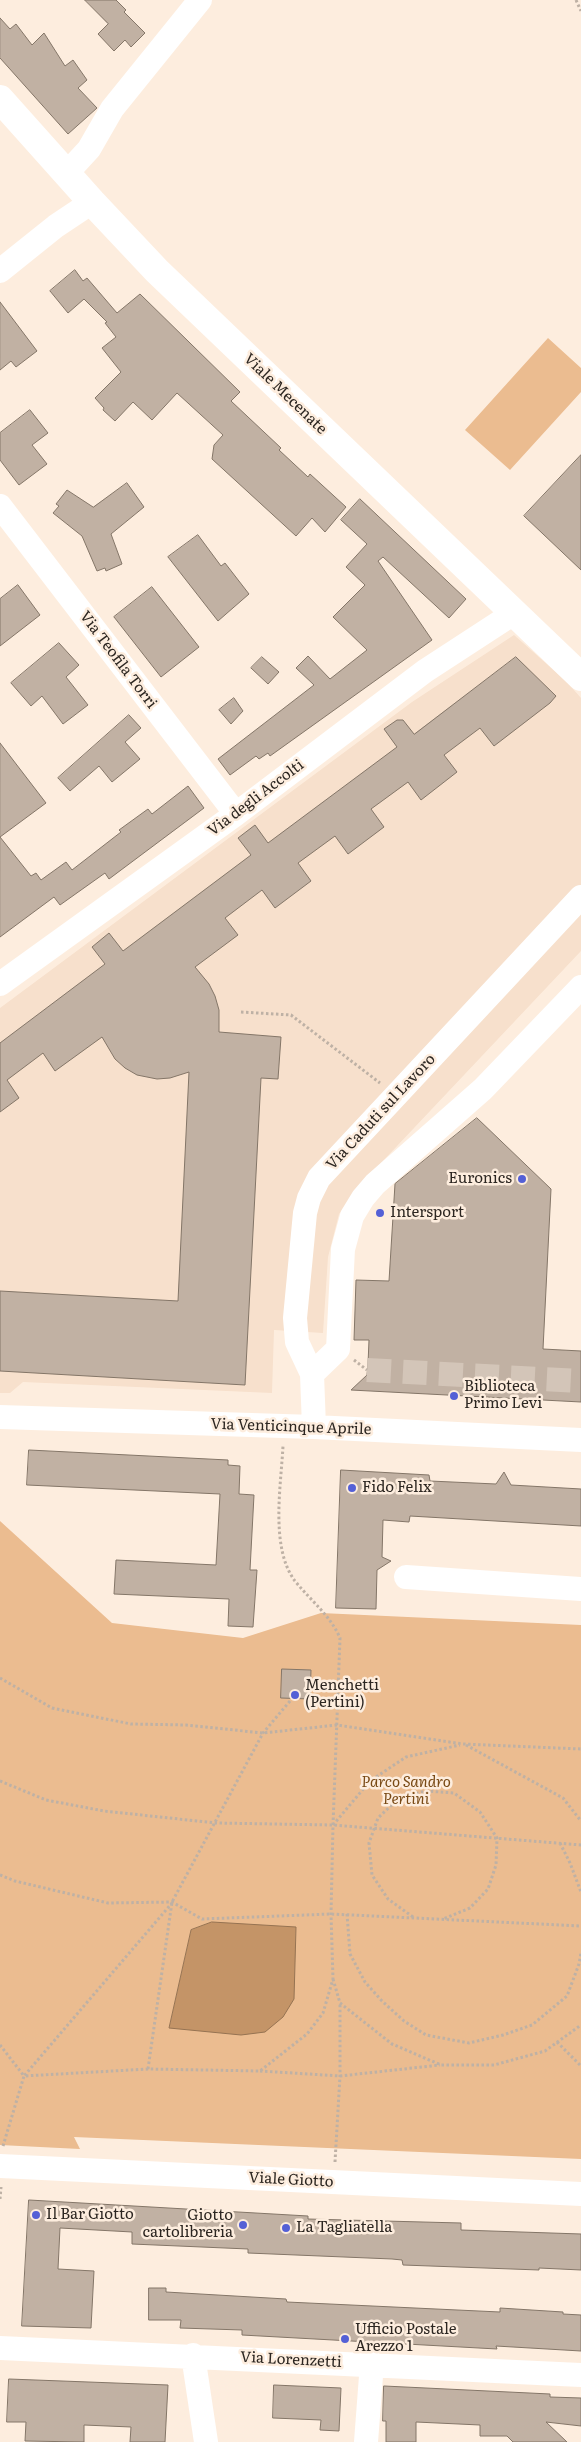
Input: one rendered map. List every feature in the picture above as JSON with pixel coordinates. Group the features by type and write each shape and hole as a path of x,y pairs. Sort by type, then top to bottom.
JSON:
{"main road":[{"name":"Viale Mecenate","path":"0,99 66,174 157,271 581,677"}],"street":[{"path":"66,174 88,149 112,110 200,0"},
{"path":"0,271 56,226 92,202"},
{"name":"Via Teofila Torri","path":"0,506 236,814"},
{"name":"Via degli Accolti","path":"0,984 236,814 425,671 514,613"},
{"name":"Via Caduti sul Lavoro","path":"314,1426 312,1374 297,1342 295,1318 305,1213 309,1198 319,1178 581,897"},
{"path":"312,1374 338,1348 343,1249 352,1216 363,1198 375,1184 483,1089 581,987"},
{"name":"Via Venticinque Aprile","path":"0,1417 314,1426 581,1440"},
{"path":"406,1577 581,1589"},
{"name":"Viale Giotto","path":"1,2157 333,2182 581,2194"},
{"name":"Via Lorenzetti","path":"0,2348 193,2355 581,2375"},
{"path":"193,2355 206,2442"},
{"path":"366,2442 372,2364"}],"path":[{"path":"576,0 581,11"},
{"path":"241,1012 291,1015 396,1096"},
{"path":"283,1426 279,1540 285,1564 295,1581 333,1622 340,1638 331,1914 333,1979 340,2003 340,2076 333,2182"},
{"path":"0,1678 52,1708 103,1720 263,1733 337,1725 463,1744 581,1749"},
{"path":"1,2157 24,2076 172,1902 263,1733 290,1701"},
{"path":"333,1825 370,1781 406,1757 463,1744 563,1798 581,1821"},
{"path":"0,1781 46,1800 104,1811 216,1823 333,1825 581,1845"},
{"path":"415,1918 388,1899 372,1875 369,1843 378,1818 399,1798 426,1791 454,1793 480,1812 497,1838 496,1864 488,1889 470,1908 440,1920"},
{"path":"560,1843 581,1892"},
{"path":"0,1875 15,1881 108,1903 172,1902 202,1919 347,1914 581,1926"},
{"path":"148,2069 172,1902"},
{"path":"347,1914 350,1954 365,1982 382,2001 404,2021 426,2035 470,2043 503,2036 532,2025 567,1996 579,1964 581,1953"},
{"path":"260,2071 307,2034 323,2013 333,1979"},
{"path":"340,2003 392,2044 441,2065"},
{"path":"24,2076 148,2069 260,2071 340,2076 441,2065 494,2065 545,2051 581,2026"},
{"path":"557,2042 581,2066"},
{"path":"0,2045 24,2076"}],"shaded area":[{"path":"514,635 566,681 581,698 581,951 364,1181 339,1214 328,1257 323,1333 274,1330 272,1393 23,1382 10,1393 0,1393 0,1008 412,702"},
{"path":"212,1922 296,1927 294,1999 283,2017 265,2032 241,2035 169,2028 191,1930"}],"green space":[{"path":"548,338 581,368 581,392 510,470 465,430"},
{"name":"Parco Sandro Pertini","path":"0,1521 112,1623 243,1638 321,1613 581,1625 581,2159 74,2137 80,2149 0,2145","holes":["296,1927 294,1966 169,2028 191,1930"]}],"building":[{"path":"85,0 116,0 126,10 124,12 145,33 131,47 125,40 114,51 98,34 108,24"},
{"path":"0,18 10,29 16,24 32,45 44,33 65,66 73,60 87,80 78,88 97,108 68,134 0,58"},
{"path":"75,270 83,281 87,278 117,313 140,294 240,392 231,401 281,448 279,450 308,477 310,474 346,507 325,532 312,518 296,536 212,459 214,445 223,435 177,393 152,420 133,402 115,421 103,410 104,408 95,398 121,372 102,348 116,337 105,323 107,322 84,299 68,313 50,291"},
{"path":"0,302 37,351 16,367 11,361 0,370"},
{"path":"30,410 48,433 32,445 47,464 19,485 0,460 0,433"},
{"path":"581,455 581,570 524,516"},
{"path":"127,483 144,507 111,534 122,564 106,571 105,568 97,571 82,536 53,513 59,506 56,504 67,490 93,507"},
{"path":"360,499 466,599 449,618 383,557 378,561 432,640 270,756 268,753 259,759 256,756 230,775 218,759 314,685 296,668 308,656 330,679 367,650 333,617 365,585 346,567 367,544 341,520"},
{"path":"198,535 221,566 225,563 249,594 218,621 168,557"},
{"path":"18,585 40,615 0,646 0,599"},
{"path":"152,587 199,647 161,677 114,617"},
{"path":"59,643 79,665 66,677 88,705 63,724 42,696 31,706 11,683"},
{"path":"262,657 279,672 268,684 251,668"},
{"path":"516,657 556,696 550,703 494,746 480,728 444,755 457,772 421,800 408,782 371,809 384,827 348,854 335,836 298,863 311,881 275,908 262,890 225,918 238,935 195,967 209,984 215,996 219,1010 219,1032 281,1037 278,1079 261,1078 245,1385 0,1371 0,1291 178,1301 189,1072 170,1078 157,1079 137,1075 115,1059 102,1037 55,1071 43,1053 7,1080 19,1098 0,1112 0,1043 105,964 92,947 109,933 123,951 251,855 238,838 255,825 268,843 397,747 384,729 397,720 403,720 414,734"},
{"path":"234,698 243,711 231,724 219,710"},
{"path":"129,715 141,728 125,742 140,759 112,782 99,766 70,791 58,778"},
{"path":"0,743 46,803 0,837"},
{"path":"188,786 204,808 109,879 105,873 60,905 54,897 0,937 0,837 31,876 36,873 41,880 66,862 72,870 121,832 119,830 148,809 152,814"},
{"path":"477,1118 551,1189 543,1349 581,1351 581,1402 351,1390 367,1375 368,1364 369,1340 354,1340 356,1280 389,1281 395,1184"},
{"path":"29,1450 228,1460 228,1465 240,1466 239,1494 254,1495 250,1570 257,1570 253,1627 228,1626 229,1599 114,1594 116,1560 216,1565 220,1494 27,1485"},
{"path":"341,1470 429,1475 430,1481 496,1484 504,1472 511,1485 581,1489 581,1526 410,1516 409,1522 383,1520 382,1557 391,1561 377,1570 376,1609 336,1608"},
{"path":"282,1669 311,1670 310,1699 281,1698"},
{"path":"29,2200 308,2216 308,2219 461,2223 461,2230 581,2234 581,2270 403,2265 402,2260 392,2259 248,2253 248,2249 132,2244 132,2232 60,2228 58,2269 94,2271 91,2328 22,2326"},
{"path":"149,2288 166,2288 166,2292 286,2299 287,2302 500,2312 500,2308 563,2312 563,2314 581,2315 581,2351 496,2346 497,2349 242,2335 242,2330 180,2328 181,2320 149,2320"},
{"path":"9,2379 168,2385 165,2442 130,2442 131,2427 84,2425 84,2442 25,2441 26,2422 7,2422"},
{"path":"274,2385 341,2388 339,2431 320,2430 321,2420 273,2418"},
{"path":"384,2386 550,2394 550,2397 581,2398 581,2426 546,2422 567,2442 513,2442 507,2436 480,2436 480,2425 416,2422 416,2442 386,2442 386,2421 383,2421"}],"tunnel":[{"path":"367,1370 581,1381"}],"place":[{"name":"Euronics","path":"522,1179"},
{"name":"Intersport","path":"380,1213"},
{"name":"Biblioteca Primo Levi","path":"454,1396"},
{"name":"Fido Felix","path":"352,1488"},
{"name":"Menchetti (Pertini)","path":"295,1695"},
{"name":"Il Bar Giotto","path":"36,2215"},
{"name":"Giotto cartolibreria","path":"243,2225"},
{"name":"La Tagliatella","path":"286,2228"},
{"name":"Ufficio Postale Arezzo 1","path":"345,2339"}]}
